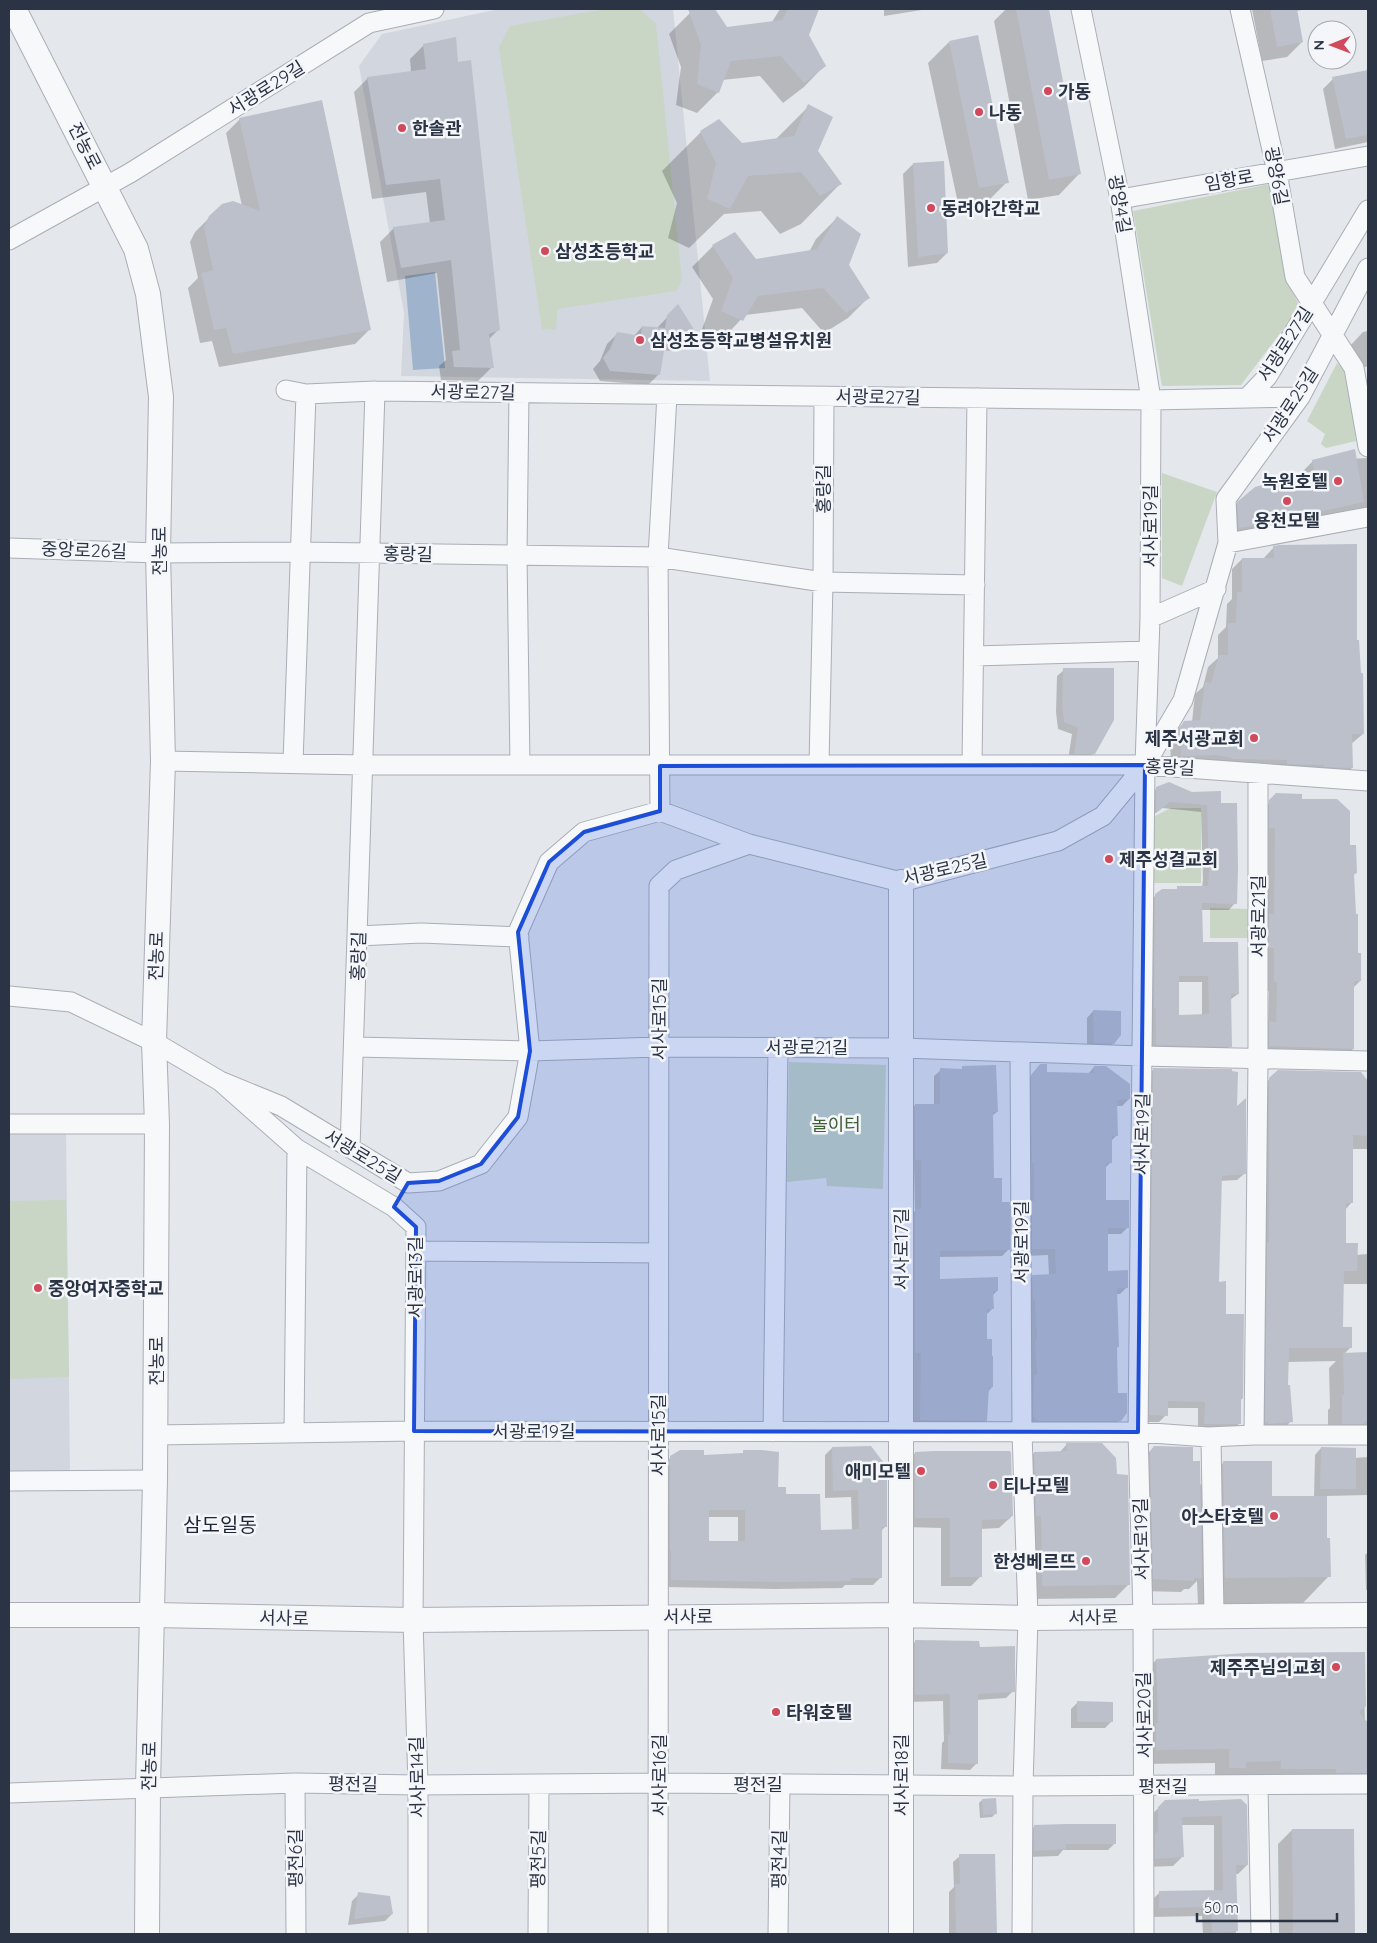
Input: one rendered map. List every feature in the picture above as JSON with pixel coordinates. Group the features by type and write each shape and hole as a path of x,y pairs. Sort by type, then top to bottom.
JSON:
{"street":[{"name":"전농로","path":"14,9 136,249 148,294 162,397 158,553 162,761 154,1042 156,1124 156,1435 148,1787 147,1934"},
{"name":"서광로29길","path":"9,240 130,173 370,23 434,9"},
{"name":"광양4길","path":"1081,9 1120,199 1151,400"},
{"name":"광양6길","path":"1240,9 1277,172 1295,278 1354,368 1368,447"},
{"name":"임항로","path":"1120,199 1368,156"},
{"name":"서광로27길","path":"286,390 306,394 375,391 1151,400 1247,398 1267,377 1368,210"},
{"name":"서광로25길","path":"220,1081 281,1106 408,1183 439,1181 481,1164 518,1117 530,1051 518,932 549,862 584,832 660,811 748,844 901,882 1058,841 1102,816 1145,765 1183,700 1228,543 1226,499 1300,397 1368,268"},
{"path":"363,764 375,391"},
{"path":"519,393 516,555 520,765"},
{"path":"293,763 306,394"},
{"path":"660,811 658,557 667,394"},
{"name":"홍랑길","path":"819,765 823,582 824,396"},
{"path":"1247,398 1300,397"},
{"path":"972,765 977,398"},
{"name":"서사로19길","path":"1143,1616 1138,1432 1145,765 1150,618 1151,400"},
{"path":"1228,543 1368,517"},
{"name":"중앙로26길","path":"9,548 158,553"},
{"name":"홍랑길","path":"158,553 300,552 658,557 823,582 975,585"},
{"path":"1150,618 1216,589"},
{"path":"974,656 1149,652"},
{"name":"홍랑길","path":"162,761 660,766 1145,765 1368,781"},
{"name":"홍랑길","path":"350,1148 355,1047 363,764"},
{"name":"서광로21길","path":"1258,773 1258,1059"},
{"name":"서사로15길","path":"658,1617 658,886 676,870 748,844"},
{"name":"서사로17길","path":"901,882 901,1615"},
{"path":"358,936 421,933 519,937"},
{"name":"서광로13길","path":"9,996 71,1002 154,1042 220,1081 298,1148 394,1207 416,1227 414,1620"},
{"name":"서광로21길","path":"355,1047 530,1051 659,1047 901,1048 1368,1061"},
{"path":"773,1432 778,1047"},
{"name":"서광로19길","path":"1020,1052 1022,1432"},
{"path":"1254,1435 1258,1059"},
{"path":"9,1124 156,1124"},
{"path":"294,1433 298,1148"},
{"path":"394,1207 408,1183"},
{"path":"416,1251 658,1253"},
{"name":"서광로19길","path":"156,1435 414,1431 1138,1432 1211,1437 1368,1435"},
{"path":"1022,1432 1028,1618 1023,1786 1022,1934"},
{"path":"1211,1437 1214,1615"},
{"path":"9,1481 155,1480"},
{"name":"서사로","path":"9,1615 153,1615 414,1620 901,1615 1028,1618 1368,1615"},
{"name":"서사로18길","path":"901,1615 901,1934"},
{"name":"서사로20길","path":"1143,1616 1144,1934"},
{"name":"서사로16길","path":"658,1617 658,1934"},
{"name":"서사로14길","path":"414,1620 418,1785 418,1934"},
{"name":"평전길","path":"9,1793 295,1783 418,1785 659,1783 901,1786 1258,1786 1368,1784"},
{"name":"평전6길","path":"295,1783 296,1934"},
{"name":"평전5길","path":"538,1934 539,1784"},
{"name":"평전4길","path":"778,1934 780,1784"},
{"path":"1258,1786 1261,1934"}],"highlighted area":[{"path":"1145,765 1138,1432 414,1431 416,1227 394,1207 408,1183 439,1181 481,1164 518,1117 530,1051 518,932 549,862 584,832 660,811 660,766"}],"shaded area":[{"name":"삼성초등학교","path":"499,9 673,9 710,381 401,376 404,313 359,66 382,34"},
{"name":"중앙여자중학교","path":"9,1128 66,1130 70,1475 9,1475"}],"green space":[{"path":"605,9 640,9 656,24 682,281 676,291 557,309 556,330 542,329 499,47 510,26"},
{"path":"1270,184 1286,278 1300,307 1241,385 1162,386 1133,211"},
{"path":"1337,363 1347,372 1356,441 1326,448 1321,444 1325,434 1307,421"},
{"path":"1162,473 1217,492 1182,586 1162,578"},
{"path":"1171,808 1201,808 1201,883 1153,883 1153,817"},
{"path":"1210,908 1249,909 1250,938 1210,938"},
{"name":"놀이터","path":"789,1062 886,1065 883,1189 827,1186 826,1178 787,1182"},
{"path":"66,1200 69,1377 9,1379 9,1201"}],"water":[{"path":"435,272 445,368 413,370 405,276"}],"building":[{"path":"688,9 715,9 727,27 782,20 788,9 819,9 809,35 826,66 804,83 781,56 731,61 719,93 697,84 701,45"},
{"name":"가동","path":"1016,9 1049,9 1081,174 1049,180"},
{"path":"1270,9 1297,9 1303,42 1277,47"},
{"name":"나동","path":"978,35 1009,183 979,188 949,41"},
{"path":"456,37 458,62 471,60 500,330 489,334 494,368 454,367 452,351 460,350 451,260 401,268 393,227 445,220 440,179 386,185 367,77 426,69 423,44"},
{"path":"1368,70 1368,135 1346,139 1332,77"},
{"path":"322,100 371,330 233,354 226,328 214,330 201,273 213,270 204,227 209,216 222,204 233,201 260,211 239,118"},
{"path":"808,104 833,117 818,151 842,184 820,196 801,172 748,176 730,209 707,199 716,163 700,131 719,119 742,143 794,136"},
{"name":"동려야간학교","path":"944,161 948,253 918,257 913,163"},
{"path":"837,216 861,234 849,265 870,298 846,313 823,288 758,296 743,321 721,311 733,278 712,245 735,232 756,259 817,249"},
{"name":"삼성초등학교병설유치원","path":"678,304 695,331 686,341 666,339 660,375 610,371 603,358 610,349 617,332 641,336 642,326 665,328 667,315"},
{"path":"1355,449 1364,502 1310,514 1310,516 1239,528 1237,502 1255,487 1314,471 1312,460"},
{"path":"1357,544 1357,640 1359,640 1361,673 1363,673 1364,734 1352,734 1353,768 1287,764 1287,760 1232,759 1215,755 1181,756 1180,728 1184,721 1200,720 1205,682 1211,683 1219,655 1228,655 1228,623 1236,623 1237,592 1242,592 1242,558 1274,558 1273,546 1280,545"},
{"path":"1063,668 1114,668 1114,720 1095,754 1074,754 1078,728 1064,722 1062,704"},
{"path":"1169,782 1192,792 1221,791 1221,803 1237,803 1237,904 1202,903 1203,942 1238,942 1239,994 1231,994 1232,1047 1156,1045 1156,1008 1154,1008 1155,894 1162,889 1177,889 1177,886 1208,886 1209,873 1207,805 1170,802 1156,813 1156,787","holes":["1179,976 1208,976 1209,1014 1179,1015"]},
{"path":"1276,793 1302,794 1302,799 1337,799 1350,811 1350,845 1356,845 1357,873 1354,874 1356,914 1358,914 1358,953 1361,953 1361,981 1354,981 1354,1049 1269,1046 1269,1021 1276,1022 1277,982 1274,982 1274,948 1269,948 1269,914 1274,914 1275,828 1269,828 1269,800"},
{"path":"1093,1010 1121,1011 1121,1035 1114,1044 1094,1043"},
{"path":"1040,1064 1047,1064 1047,1072 1094,1073 1094,1066 1106,1066 1130,1084 1130,1099 1117,1100 1118,1136 1112,1136 1112,1163 1106,1163 1106,1200 1129,1200 1129,1228 1108,1228 1108,1271 1128,1270 1128,1288 1117,1288 1118,1393 1127,1393 1127,1413 1121,1421 1038,1421 1033,1416 1034,1375 1037,1375 1035,1341 1037,1340 1032,1275 1056,1274 1055,1249 1032,1249 1034,1163 1032,1163 1031,1075"},
{"path":"996,1065 998,1112 993,1112 994,1178 1002,1178 1002,1202 1010,1202 1010,1250 940,1251 940,1279 998,1277 998,1291 993,1291 994,1309 987,1309 987,1339 992,1339 993,1387 989,1387 987,1421 920,1420 921,1353 915,1353 915,1209 921,1209 921,1160 915,1160 915,1104 940,1104 940,1068 962,1069 962,1066"},
{"path":"1153,1068 1232,1069 1232,1071 1238,1072 1237,1106 1246,1098 1246,1174 1222,1176 1219,1282 1226,1281 1226,1314 1244,1314 1241,1424 1204,1424 1205,1402 1168,1401 1168,1416 1149,1415"},
{"path":"1278,1070 1361,1072 1368,1081 1368,1136 1353,1135 1353,1203 1346,1203 1346,1243 1358,1243 1357,1271 1344,1271 1343,1327 1352,1327 1352,1348 1289,1348 1288,1385 1290,1385 1293,1422 1269,1424 1265,1421 1267,1242 1269,1242 1269,1078"},
{"path":"1368,1352 1368,1419 1363,1424 1342,1424 1342,1395 1344,1395 1343,1353"},
{"path":"1066,1443 1102,1443 1116,1458 1117,1474 1128,1475 1130,1585 1042,1586 1041,1516 1036,1516 1034,1452 1067,1451"},
{"path":"871,1446 887,1467 887,1527 882,1527 882,1578 851,1578 851,1581 783,1582 671,1580 670,1456 680,1450 704,1450 704,1455 743,1453 743,1450 779,1452 778,1487 786,1487 786,1494 820,1494 821,1530 859,1529 858,1490 833,1491 832,1447","holes":["709,1510 745,1510 745,1541 709,1541"]},
{"path":"1154,1446 1193,1447 1193,1461 1200,1461 1202,1578 1194,1578 1194,1581 1153,1579 1150,1452"},
{"path":"1321,1447 1356,1448 1356,1489 1320,1489"},
{"path":"1010,1451 1011,1453 1013,1516 1010,1516 1010,1519 982,1520 982,1577 950,1577 950,1518 915,1518 915,1452"},
{"name":"아스타호텔","path":"1223,1461 1272,1461 1272,1496 1327,1496 1327,1538 1330,1538 1331,1577 1225,1578"},
{"path":"915,1640 979,1641 980,1647 1015,1646 1015,1692 978,1694 978,1764 948,1763 950,1694 915,1695"},
{"path":"1365,1652 1366,1706 1359,1712 1368,1723 1368,1773 1336,1773 1336,1769 1281,1769 1281,1761 1246,1762 1246,1768 1229,1768 1229,1749 1156,1750 1156,1723 1158,1723 1156,1659 1247,1653"},
{"path":"1077,1701 1113,1702 1113,1722 1077,1722"},
{"path":"996,1798 997,1814 983,1815 982,1799"},
{"path":"1199,1799 1199,1801 1241,1799 1247,1805 1248,1865 1236,1865 1238,1931 1212,1932 1211,1907 1159,1908 1159,1891 1223,1890 1222,1816 1182,1817 1184,1857 1155,1859 1158,1807 1165,1800"},
{"path":"1116,1824 1116,1844 1066,1844 1066,1849 1034,1851 1034,1825"},
{"path":"1292,1829 1354,1829 1355,1934 1293,1934"},
{"path":"959,1854 995,1854 997,1934 956,1934 955,1884 960,1884"},
{"path":"358,1892 390,1896 393,1914 354,1919"}],"place":[{"name":"가동","path":"1048,91"},
{"name":"나동","path":"979,112"},
{"name":"한솔관","path":"402,128"},
{"name":"동려야간학교","path":"931,208"},
{"name":"삼성초등학교","path":"545,251"},
{"name":"삼성초등학교병설유치원","path":"640,340"},
{"name":"녹원호텔","path":"1338,481"},
{"name":"용천모텔","path":"1287,501"},
{"name":"제주서광교회","path":"1254,738"},
{"name":"제주성결교회","path":"1109,859"},
{"name":"중앙여자중학교","path":"38,1288"},
{"name":"애미모텔","path":"921,1471"},
{"name":"티나모텔","path":"993,1485"},
{"name":"아스타호텔","path":"1274,1516"},
{"name":"한성베르뜨","path":"1086,1561"},
{"name":"제주주님의교회","path":"1336,1667"},
{"name":"타워호텔","path":"776,1712"}],"district":[{"name":"삼도일동","path":"220,1524"}]}
